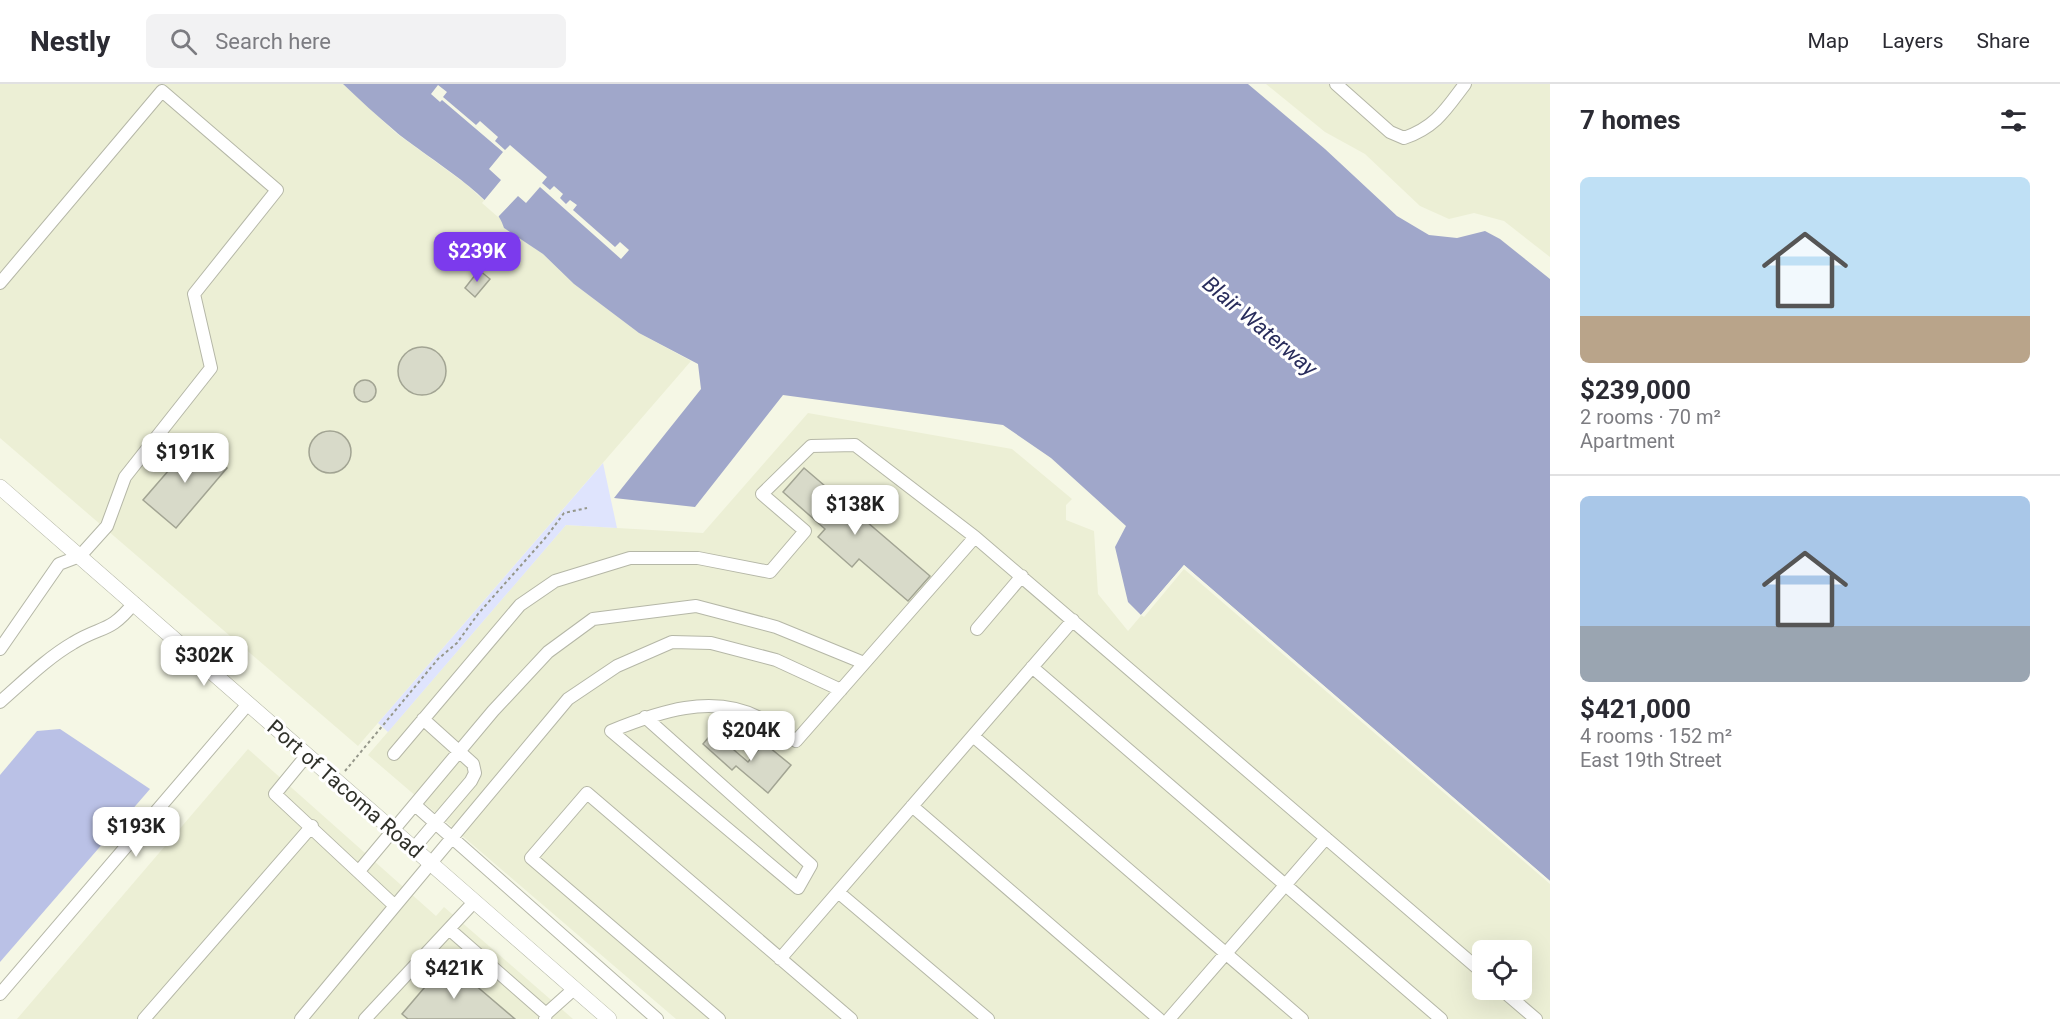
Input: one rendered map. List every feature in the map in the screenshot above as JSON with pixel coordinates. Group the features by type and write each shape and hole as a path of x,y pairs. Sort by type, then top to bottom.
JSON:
{"main road":[{"name":"Port of Tacoma Road","path":"0,487 609,1019"}],"street":[{"path":"1336,84 1390,132 1404,138 1424,131 1440,117 1465,84"},
{"path":"0,284 162,91 277,190 194,294 211,368 125,477 107,526 80,556 59,564 0,649"},
{"path":"394,754 520,605 555,581 630,558 698,558 770,572 805,531 762,494 810,446 855,445 1022,576 1472,963"},
{"path":"645,717 811,865 798,888 611,731 645,717 682,707 721,706 759,717 796,741 975,537"},
{"path":"977,629 1022,576"},
{"path":"0,702 73,642 106,630 121,619 134,603"},
{"path":"359,871 548,652 593,619 696,606 776,627 864,663"},
{"path":"780,959 1072,620"},
{"path":"301,1019 568,699 617,666 672,642 711,643 776,660 841,690"},
{"path":"1032,667 1441,1019"},
{"path":"0,994 248,704"},
{"path":"414,848 475,773 473,764 423,719"},
{"path":"973,736 1302,1019"},
{"path":"307,755 275,794 312,826 395,906"},
{"path":"719,1019 531,858 587,793 850,1019"},
{"path":"415,805 657,1019"},
{"path":"912,806 1159,1019"},
{"path":"144,1019 312,826"},
{"path":"1169,1019 1326,838"},
{"path":"838,892 988,1019"},
{"path":"367,1018 474,902"},
{"path":"449,929 546,1017 574,989"},
{"path":"1514,1000 1536,1019"}],"path":[{"path":"336,781 547,536 564,513 587,508"}],"shaded area":[{"path":"0,84 343,84 396,133 466,184 502,217 504,228 543,254 574,284 639,333 691,361 358,746 0,438"},
{"path":"1261,84 1550,84 1550,261 1418,209"},
{"path":"808,413 1012,449 1072,499 1066,505 1066,520 1094,531 1098,594 1128,631 1184,565 1550,881 1550,1019 676,1019 368,755 566,525 703,533"},
{"path":"603,463 617,528 566,525 388,732 378,723"},
{"path":"60,729 150,789 0,962 0,775 37,731"},
{"path":"248,749 436,916 444,907 573,1019 17,1019"}],"water":[{"name":"Blair Waterway","path":"343,84 1261,84 1418,209 1449,222 1474,216 1550,261 1550,881 1184,565 1141,615 1128,602 1115,547 1126,526 1051,458 1003,425 783,395 695,507 614,498 701,389 698,364 639,333 574,284 543,254 504,228 499,216 488,203 457,176 395,131"}],"pier":[{"path":"1248,84 1266,84 1325,132 1365,154 1420,206 1449,219 1474,213 1504,221 1550,257 1550,279 1500,239 1485,231 1457,238 1429,235 1397,216 1325,149"},
{"path":"438,85 447,92 443,97 476,125 480,121 498,137 495,141 505,150 510,145 547,177 542,183 550,190 554,186 563,194 560,198 566,204 570,200 577,205 573,210 615,247 620,242 629,250 621,259 540,187 526,203 518,196 498,217 482,203 501,180 489,169 503,152 442,100 440,102 431,94"},
{"path":"1184,565 1550,881 1550,884 1184,569 1144,617 1141,615"}],"building":[{"path":"479,270 490,279 475,297 465,288"},
{"path":"422,347 439,354 446,371 439,388 422,395 405,388 398,371 405,354"},
{"path":"365,380 373,383 376,391 373,399 365,402 357,399 354,391 357,383"},
{"path":"330,431 338,432 345,437 350,444 350,460 345,467 338,472 330,473 322,472 315,467 310,460 309,452 310,444 315,437 322,432"},
{"path":"195,440 227,468 176,528 143,500"},
{"path":"804,468 930,576 908,601 859,559 852,567 818,537 825,529 783,492"},
{"path":"713,732 748,762 764,743 791,765 768,793 736,766 732,770 703,744"},
{"path":"447,961 515,1019 408,1019 402,1014"}]}
